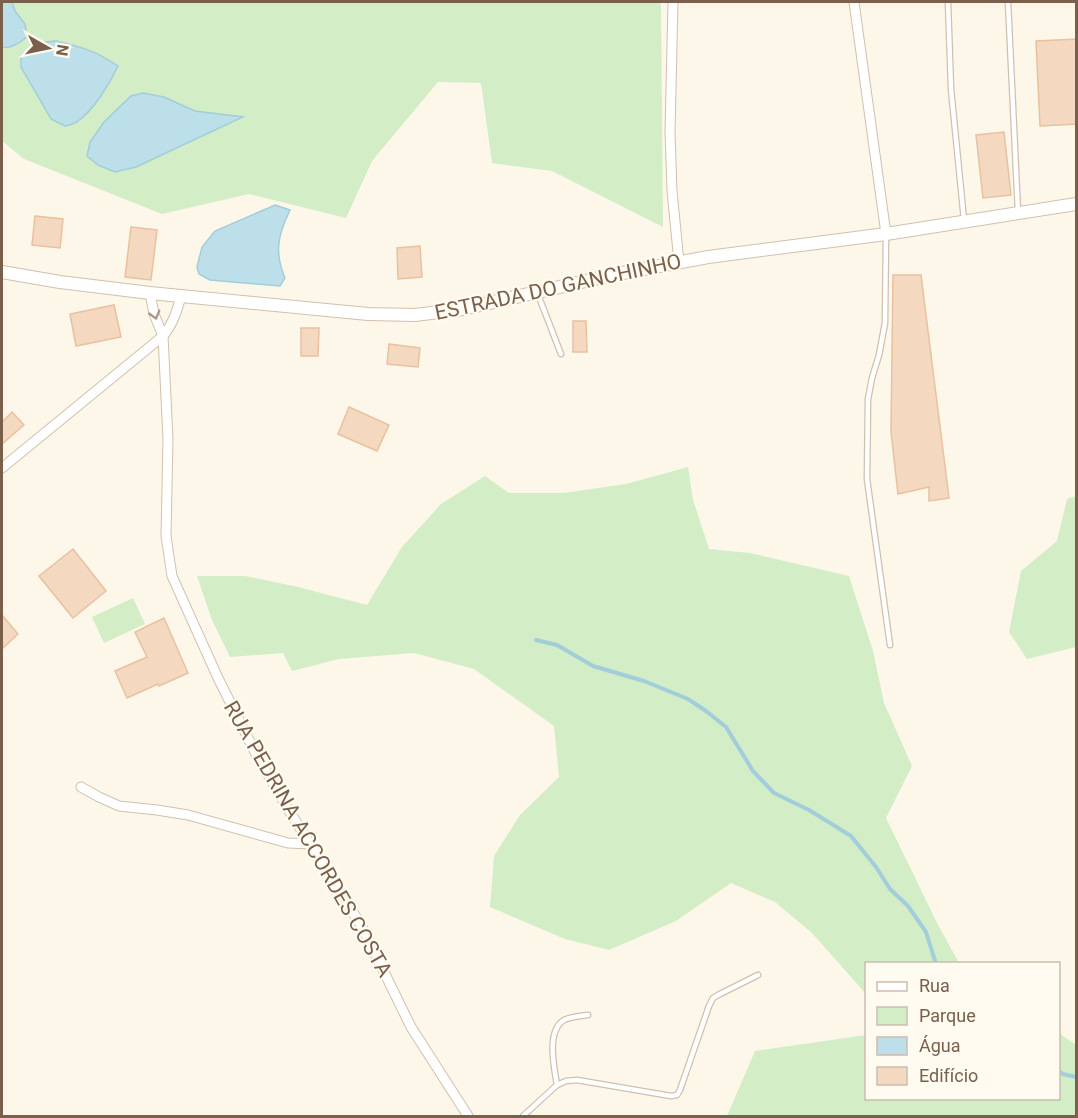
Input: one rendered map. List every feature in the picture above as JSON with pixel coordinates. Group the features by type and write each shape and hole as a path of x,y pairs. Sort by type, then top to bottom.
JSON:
{"street":[{"path":"673,2 670,132 672,191 679,262"},
{"path":"854,2 886,234"},
{"name":"ESTRADA DO GANCHINHO","path":"2,272 150,293 368,314 416,315 463,309 612,275 738,252 886,234 1077,204"},
{"name":"RUA PEDRINA ACCORDES COSTA","path":"150,293 153,314 163,336 168,440 166,537 172,576 245,734 271,782 366,933 411,1027 468,1116"},
{"path":"2,468 163,336 171,327 181,296"},
{"path":"81,787 119,806 188,815 288,843 310,844"}],"lane":[{"path":"948,2 951,89 964,222"},
{"path":"1008,2 1018,214"},
{"path":"886,234 885,323 868,399 867,479 890,645"},
{"path":"537,292 561,354"},
{"path":"523,1116 556,1085 566,1081 577,1080 671,1096 677,1095 681,1090 713,998 758,975"},
{"path":"556,1085 553,1058 556,1027 565,1019 588,1015"}],"green space":[{"path":"2,2 661,2 663,227 552,171 492,163 481,83 438,82 372,161 346,218 249,194 162,214 24,159 2,141"},
{"path":"688,467 693,500 709,549 750,553 849,576 873,651 884,703 912,766 886,818 958,962 865,962 865,993 812,933 775,902 731,883 676,921 609,950 565,939 490,907 494,856 520,815 559,777 554,726 474,669 414,653 339,659 292,671 283,653 230,657 212,620 197,576 245,576 367,605 402,547 441,504 485,476 509,493 564,493 626,484"},
{"path":"1076,496 1076,647 1027,659 1009,632 1021,571 1057,541 1067,499"},
{"path":"133,598 145,624 104,643 92,617"},
{"path":"1060,1034 1076,1045 1076,1116 727,1116 755,1051 865,1035 865,1100 1060,1100"}],"water":[{"path":"2,2 12,2 15,11 25,24 27,37 9,47 2,47"},
{"path":"56,41 89,50 118,66 90,110 77,122 65,126 51,119 21,67 21,55 36,43"},
{"path":"143,93 164,97 195,111 243,117 136,167 115,172 98,165 87,156 90,142 104,122 131,96"},
{"path":"275,205 290,210 280,236 279,260 285,278 280,286 210,280 199,274 197,267 202,247 215,231"}],"building":[{"path":"1077,39 1077,124 1040,126 1036,41"},
{"path":"1004,132 1011,195 983,198 976,135"},
{"path":"35,216 63,219 60,248 32,245"},
{"path":"131,227 157,230 151,280 125,277"},
{"path":"420,246 422,277 398,279 397,248"},
{"path":"893,275 921,275 949,498 929,501 929,487 898,494 891,432"},
{"path":"114,305 121,337 76,346 70,314"},
{"path":"573,321 586,321 587,352 573,352"},
{"path":"301,328 319,328 318,356 301,356"},
{"path":"389,344 420,348 418,367 387,364"},
{"path":"349,407 389,425 377,451 338,434"},
{"path":"12,412 24,425 2,444 2,422"},
{"path":"73,549 106,591 73,618 39,576"},
{"path":"2,615 18,634 2,649"},
{"path":"164,618 188,673 127,698 115,671 147,657 135,632"}],"waterway":[{"path":"536,640 557,645 593,666 644,681 688,699 726,727 753,771 774,793 809,810 851,836 890,889 908,906 926,932 935,962"},
{"path":"1060,1072 1076,1077"}]}
